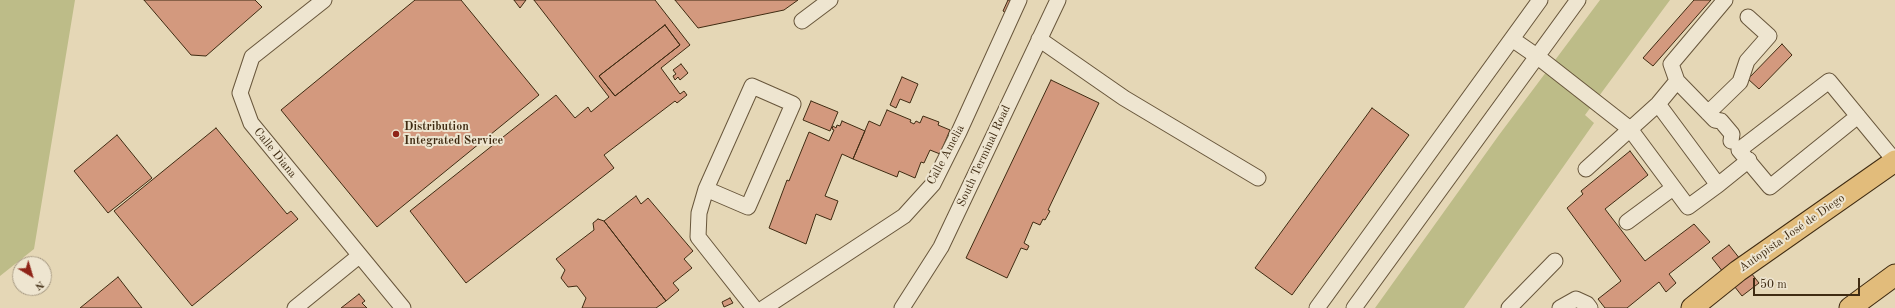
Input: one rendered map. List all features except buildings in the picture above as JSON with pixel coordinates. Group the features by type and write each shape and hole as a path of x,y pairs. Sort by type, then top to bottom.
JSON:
{"highway":[{"name":"Autopista José de Diego","path":"1692,308 1738,271 1895,161"},
{"path":"1850,308 1895,276"}],"street":[{"name":"Calle Diana","path":"324,0 252,57 240,93 251,124 403,308"},
{"path":"802,21 830,0"},
{"name":"Calle Amelia","path":"764,308 904,216 932,184 959,132 1019,0"},
{"name":"South Terminal Road","path":"902,308 941,247 1058,0"},
{"path":"1317,308 1540,0"},
{"path":"1354,308 1578,0"},
{"path":"1725,0 1671,64 1678,81 1712,117 1721,121 1725,125 1732,134 1740,150 1770,187 1858,116"},
{"path":"1712,117 1740,82 1747,61 1769,36 1748,17"},
{"path":"1039,39 1124,98 1258,178"},
{"path":"1512,39 1538,57 1630,129 1688,207 1718,185 1740,150 1829,81 1895,161"},
{"path":"1586,169 1658,104 1678,81"},
{"path":"706,189 748,207 792,104 752,86 706,189 699,213 698,238 754,308"},
{"path":"1658,104 1718,185"},
{"path":"1627,222 1673,188"},
{"path":"295,308 359,256"},
{"path":"1509,308 1555,261"},
{"path":"1560,308 1576,299 1587,304 1590,308"}],"shaded area":[{"path":"0,0 75,0 34,249 25,256 12,256 12,266 0,276"},
{"path":"1600,0 1670,0 1585,115 1594,123 1464,308 1375,308 1499,135"}],"place":[{"name":"Distribution Integrated Service","path":"396,134"}]}
